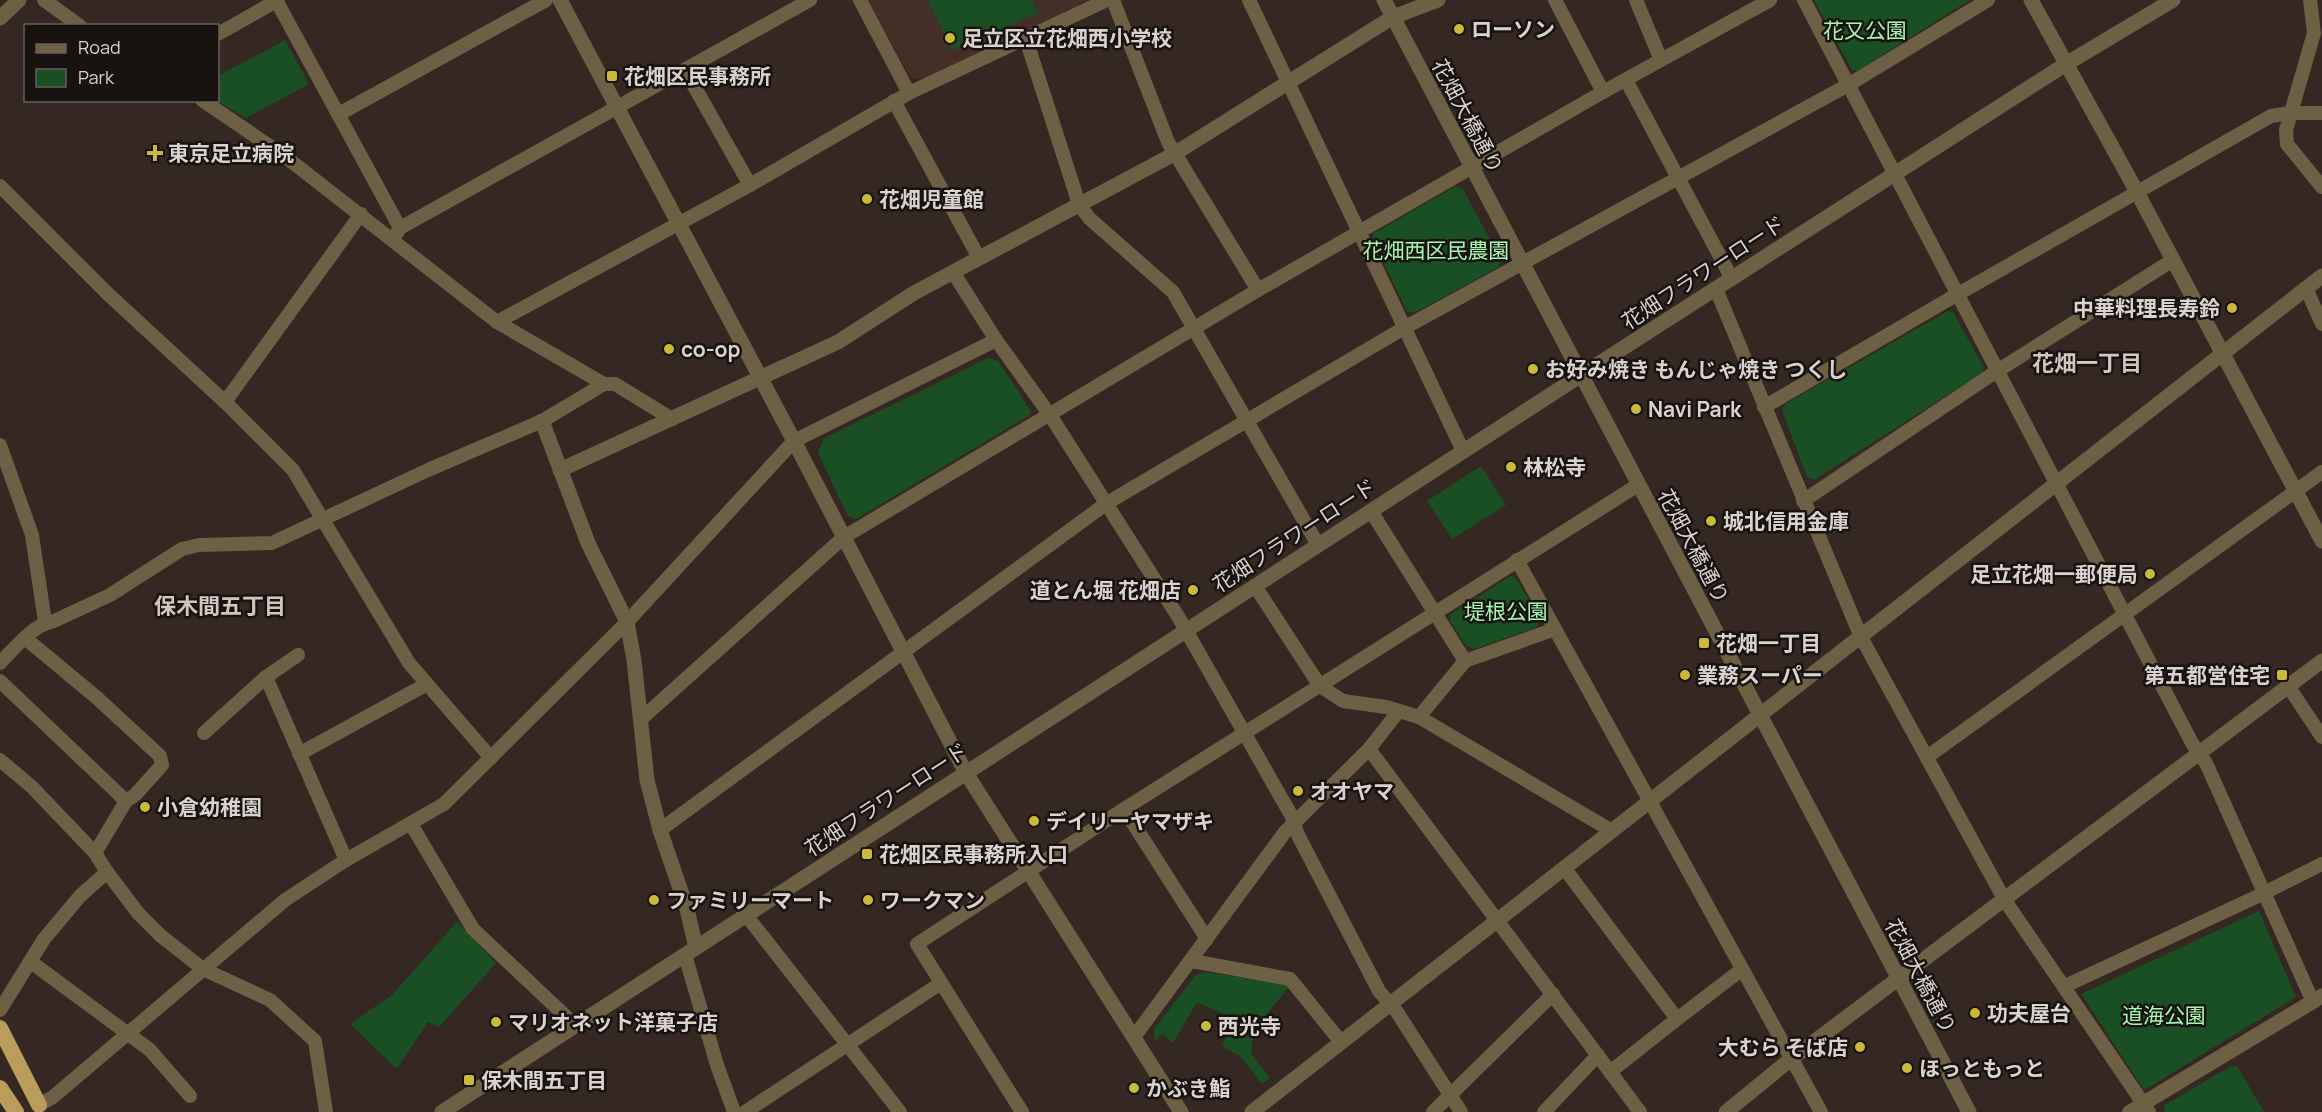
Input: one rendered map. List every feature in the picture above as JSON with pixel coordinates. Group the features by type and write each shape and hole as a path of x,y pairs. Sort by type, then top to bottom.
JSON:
{"highway":[{"path":"0,1028 41,1108"},
{"path":"0,1054 41,1108"},
{"path":"0,1088 16,1112"}],"street":[{"path":"0,18 19,0"},
{"path":"44,0 77,24"},
{"path":"219,33 277,0 339,114 396,234"},
{"path":"339,114 546,0"},
{"path":"560,0 794,441 966,773 1181,1112"},
{"path":"396,234 810,0"},
{"path":"860,0 909,93"},
{"path":"497,322 750,185 909,93 1107,0"},
{"path":"1113,0 1174,154 1258,290"},
{"path":"1249,0 1463,451"},
{"name":"花畑大橋通り","path":"1384,0 1969,1112"},
{"path":"560,470 761,379 843,339 914,293 1174,154 1393,17 1438,0"},
{"path":"1556,0 1603,92"},
{"path":"1636,0 1661,60"},
{"path":"641,719 844,537 1258,290 1603,92 1770,0"},
{"path":"1804,0 2056,485 2206,763 2264,893 2318,999 2147,1107 2128,1112"},
{"path":"660,830 1107,503 1404,328 1848,85 1988,0"},
{"path":"2031,0 2137,192 2322,541"},
{"name":"花畑フラワーロード","path":"449,1110 746,915 1581,375 2066,64 2173,0"},
{"path":"2310,0 2314,33 2286,130 2287,144 2322,187"},
{"path":"1026,39 1079,204 1089,218 1173,292 1318,545"},
{"path":"685,70 750,185"},
{"path":"1626,80 1732,279"},
{"path":"894,101 980,258"},
{"path":"205,102 287,158 360,214 396,234 497,322 604,384 615,384 672,419"},
{"path":"1764,407 1957,294 2271,116 2290,113 2322,113"},
{"path":"0,186 108,294 225,402 293,470 409,663 491,758"},
{"path":"225,402 360,214"},
{"path":"1803,501 1997,371 2173,260"},
{"path":"953,272 996,340 1050,415 1186,630 1294,823 1298,835 1374,981 1461,1112"},
{"path":"1251,1112 2322,276"},
{"path":"2306,288 2322,324"},
{"path":"1716,289 1861,637 2004,899 2147,1107"},
{"path":"41,1108 285,900 346,860 444,804 627,622 794,441 996,340"},
{"path":"0,663 45,622 54,621 110,595 182,549 199,545 272,543 428,470 542,421 604,384"},
{"path":"542,421 588,543 627,622 647,780 660,830 687,909 691,951 717,1065 735,1112"},
{"path":"0,446 32,536 45,622"},
{"path":"1928,757 2322,472"},
{"path":"1022,1112 917,944 1124,809 1638,485"},
{"path":"1371,511 1465,661"},
{"path":"1517,560 1648,802 1821,1112"},
{"path":"1255,586 1320,686 1344,701 1386,707 1419,717 1612,831"},
{"path":"1419,717 1465,661 1555,629"},
{"path":"25,638 96,697 160,756 162,765 126,801 95,853"},
{"path":"204,733 266,677 298,656"},
{"path":"1726,1112 1791,1059 2322,660"},
{"path":"266,677 346,860"},
{"path":"0,681 126,801"},
{"path":"299,754 428,684"},
{"path":"2288,686 2322,737"},
{"path":"1134,1037 1294,823 1369,749 1398,712"},
{"path":"1369,749 1640,1112"},
{"path":"0,760 32,788 95,853 106,872 138,913 160,936 203,969 270,1000 315,1041 326,1112"},
{"path":"1124,809 1207,939"},
{"path":"411,824 473,929 576,1026"},
{"path":"2065,986 2322,864"},
{"path":"1565,868 1677,1019"},
{"path":"0,1010 44,939 89,886 106,872"},
{"path":"746,915 900,1112"},
{"path":"1192,961 1290,979 1341,1042"},
{"path":"31,962 150,1050 190,1096"},
{"path":"1610,1072 1741,970"},
{"path":"745,1112 940,983"},
{"path":"1433,1112 1553,994"},
{"path":"1544,1112 1598,1055"}],"shaded area":[{"name":"足立区立花畑西小学校","path":"868,0 1089,0 932,76 917,79 910,77"}],"green space":[{"path":"928,0 1032,0 1038,13 953,51"},
{"name":"花又公園","path":"1814,0 1970,0 1857,71 1852,70"},
{"path":"285,40 309,84 246,118 219,102 219,75"},
{"name":"花畑西区民農園","path":"1456,186 1463,189 1500,259 1499,267 1414,313 1407,311 1372,239 1374,233"},
{"path":"1948,311 1953,312 1984,368 1982,373 1814,480 1807,477 1782,410 1785,404"},
{"path":"988,358 998,361 1031,411 1028,416 856,519 848,516 818,453 823,439"},
{"path":"1481,466 1506,505 1452,539 1427,501"},
{"name":"堤根公園","path":"1511,576 1516,578 1540,619 1537,627 1474,649 1466,646 1450,621 1451,614"},
{"name":"道海公園","path":"2259,911 2296,997 2144,1090 2081,994"},
{"path":"457,922 496,963 439,1027 428,1022 397,1069 350,1024 392,995"},
{"path":"1205,972 1285,984 1288,988 1254,1030 1251,1054 1270,1078 1262,1084 1240,1056 1222,1046 1234,1019 1197,1002 1173,1043 1162,1034 1155,1041 1154,1029 1195,976"},
{"path":"2231,1066 2237,1066 2264,1112 2164,1112 2165,1105"}],"place":[{"name":"ローソン","path":"1459,29"},
{"name":"足立区立花畑西小学校","path":"950,38"},
{"name":"花畑区民事務所","path":"612,76"},
{"name":"東京足立病院","path":"155,153"},
{"name":"花畑児童館","path":"867,199"},
{"name":"中華料理長寿鈴","path":"2232,308"},
{"name":"co-op","path":"669,349"},
{"name":"お好み焼き もんじゃ焼き つくし","path":"1533,369"},
{"name":"Navi Park","path":"1636,409"},
{"name":"林松寺","path":"1511,467"},
{"name":"城北信用金庫","path":"1711,521"},
{"name":"足立花畑一郵便局","path":"2150,574"},
{"name":"道とん堀 花畑店","path":"1193,590"},
{"name":"花畑一丁目","path":"1704,643"},
{"name":"業務スーパー","path":"1685,675"},
{"name":"第五都営住宅","path":"2282,675"},
{"name":"オオヤマ","path":"1298,791"},
{"name":"小倉幼稚園","path":"145,807"},
{"name":"デイリーヤマザキ","path":"1034,821"},
{"name":"花畑区民事務所入口","path":"867,854"},
{"name":"ファミリーマート","path":"654,900"},
{"name":"ワークマン","path":"868,900"},
{"name":"功夫屋台","path":"1975,1013"},
{"name":"マリオネット洋菓子店","path":"496,1022"},
{"name":"西光寺","path":"1206,1026"},
{"name":"大むら そば店","path":"1860,1047"},
{"name":"ほっともっと","path":"1907,1068"},
{"name":"保木間五丁目","path":"469,1080"},
{"name":"かぶき鮨","path":"1134,1088"}],"district":[{"name":"花畑一丁目","path":"2087,363"},
{"name":"保木間五丁目","path":"220,606"}]}
